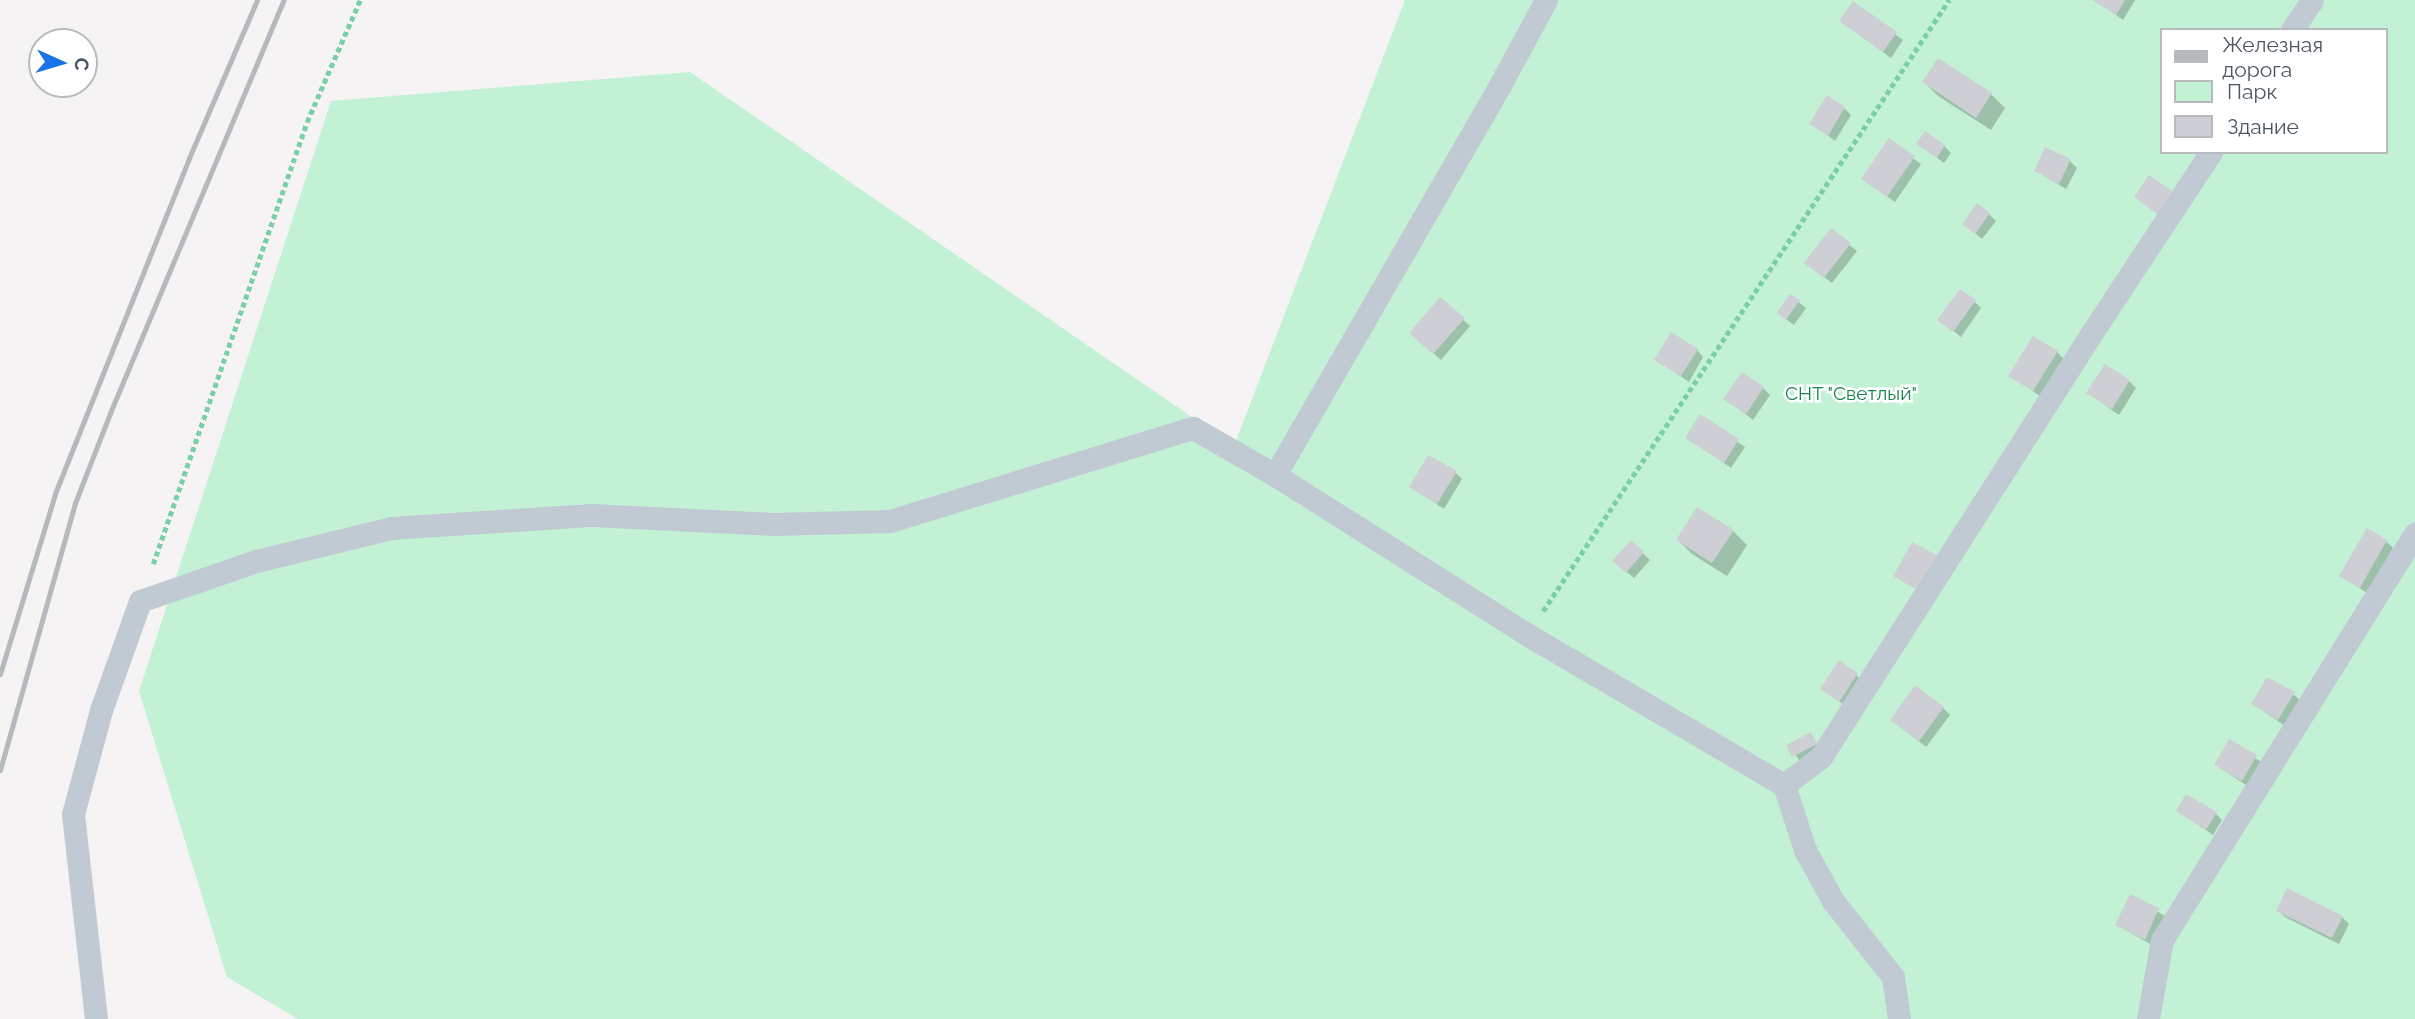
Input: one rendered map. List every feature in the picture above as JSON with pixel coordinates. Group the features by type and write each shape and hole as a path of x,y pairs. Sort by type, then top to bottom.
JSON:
{"lane":[{"path":"1275,475 1500,85 1545,0"},
{"path":"2293,28 2312,0"},
{"path":"1784,785 1821,757 2210,154"},
{"path":"96,1019 73,814 102,710 140,601 256,561 391,528 591,514 773,524 890,521 1193,428 1275,475 1528,635 1784,785 1805,850 1833,901 1893,977 1899,1019"},
{"path":"2148,1019 2162,940 2415,533"}],"path":[{"path":"140,601 307,122 360,0"},
{"path":"1528,635 1949,0"}],"green space":[{"name":"СНТ \"Светлый\"","path":"1405,0 2415,0 2415,1019 298,1019 227,977 139,691 331,101 690,72 1234,446"}],"building":[{"path":"2092,0 2125,0 2116,15"},
{"path":"1853,1 1897,32 1883,52 1839,21"},
{"path":"1938,58 1992,93 1976,118 1922,82"},
{"path":"1827,95 1845,107 1828,136 1809,124"},
{"path":"1925,131 1945,145 1937,158 1916,144"},
{"path":"1889,138 1915,156 1887,197 1861,179"},
{"path":"2045,147 2071,159 2059,184 2034,171"},
{"path":"2149,175 2175,193 2159,215 2134,197"},
{"path":"1977,203 1990,213 1975,234 1962,224"},
{"path":"1831,228 1851,243 1824,278 1804,263"},
{"path":"1960,289 1976,300 1953,332 1937,320"},
{"path":"1790,294 1800,300 1786,320 1777,313"},
{"path":"1440,297 1465,318 1433,354 1409,333"},
{"path":"1671,332 1698,349 1681,376 1654,360"},
{"path":"2033,336 2058,351 2033,391 2008,376"},
{"path":"2105,364 2130,380 2112,409 2086,393"},
{"path":"1742,372 1764,387 1746,414 1723,399"},
{"path":"1700,414 1739,439 1724,463 1685,438"},
{"path":"1428,455 1457,471 1437,504 1409,487"},
{"path":"1697,507 1734,530 1712,563 1676,540"},
{"path":"2367,528 2387,540 2360,588 2339,576"},
{"path":"1631,540 1644,552 1626,573 1612,561"},
{"path":"1912,542 1940,557 1921,592 1893,576"},
{"path":"1839,660 1858,673 1839,702 1820,689"},
{"path":"2267,677 2295,692 2278,720 2251,704"},
{"path":"1915,685 1944,707 1919,741 1890,720"},
{"path":"1811,732 1817,744 1792,757 1786,745"},
{"path":"2229,739 2257,755 2242,781 2214,765"},
{"path":"2186,794 2217,812 2206,830 2176,811"},
{"path":"2287,888 2343,916 2332,938 2276,911"},
{"path":"2130,894 2159,908 2145,940 2115,925"}],"railway":[{"path":"0,674 56,491 189,158 257,0"},
{"path":"0,770 75,503 110,413 284,0"}]}
